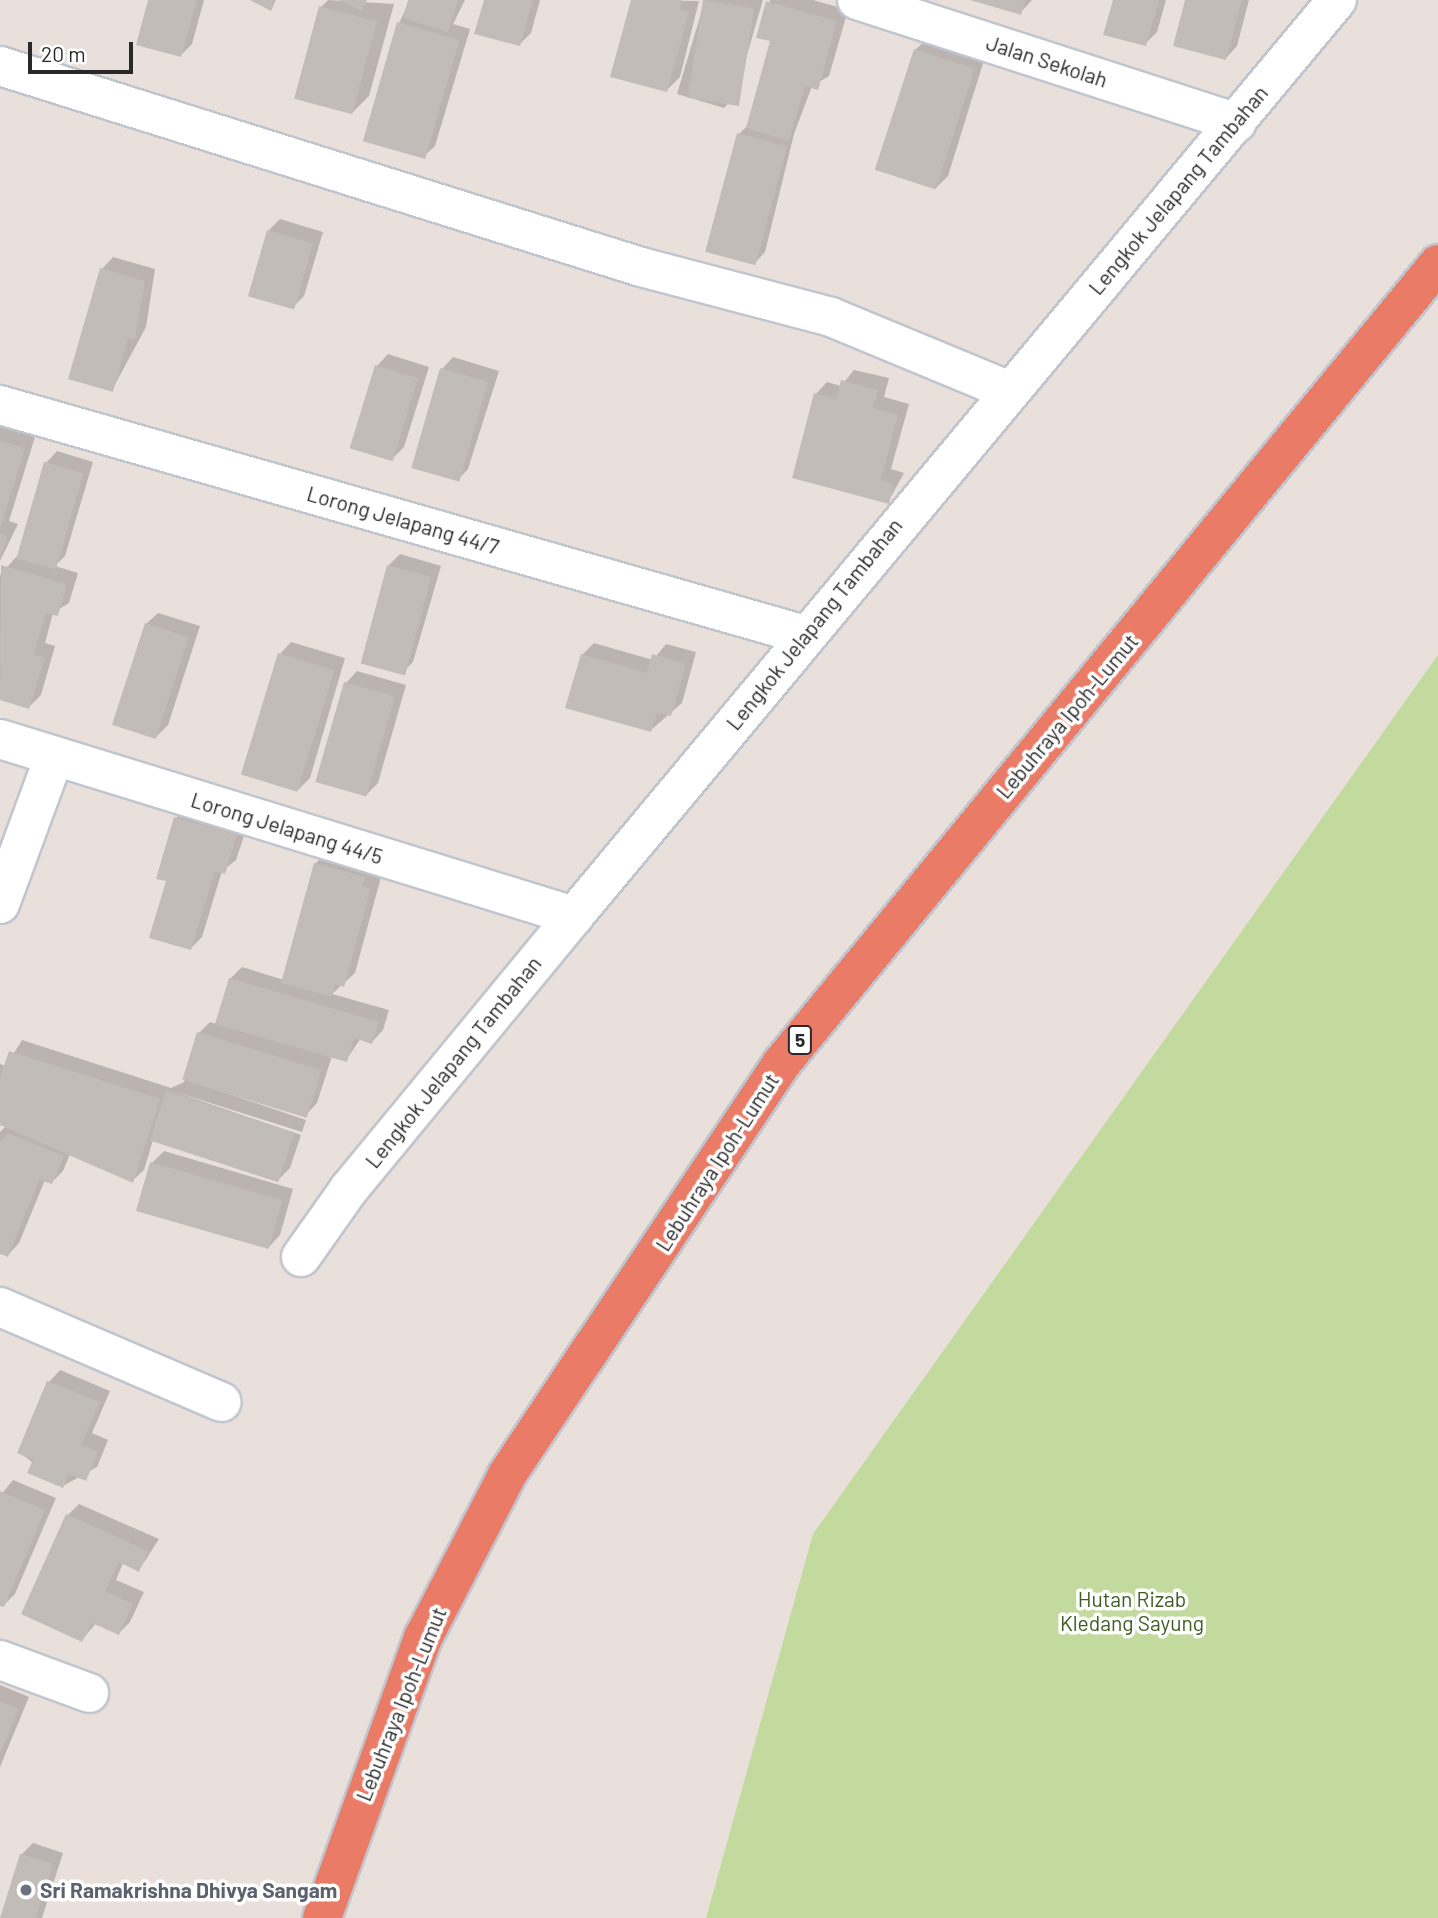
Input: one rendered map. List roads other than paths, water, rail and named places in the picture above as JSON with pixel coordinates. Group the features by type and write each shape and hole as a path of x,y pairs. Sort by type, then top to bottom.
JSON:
{"highway":[{"name":"Lebuhraya Ipoh-Lumut","path":"322,1918 423,1638 507,1475 781,1064 1438,264"}],"street":[{"name":"Jalan Sekolah","path":"857,0 1237,123"},
{"name":"Lengkok Jelapang Tambahan","path":"301,1257 349,1189 573,916 1007,390 1237,123 1337,0"},
{"path":"0,66 641,267 831,317 1007,390"},
{"name":"Lorong Jelapang 44/7","path":"0,405 805,635"},
{"name":"Lorong Jelapang 44/5","path":"0,739 573,916"},
{"path":"0,904 54,757"},
{"path":"0,1307 222,1402"},
{"path":"0,1660 89,1693"}],"place":[{"name":"Sri Ramakrishna Dhivya Sangam","path":"26,1890"}],"park label":[{"name":"Hutan Rizab Kledang Sayung","path":"1132,1611"}]}
